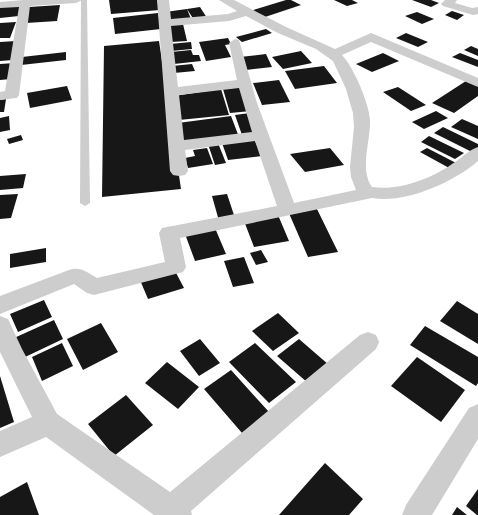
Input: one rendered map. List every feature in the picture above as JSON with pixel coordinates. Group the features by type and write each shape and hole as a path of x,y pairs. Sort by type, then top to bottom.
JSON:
{"street":[{"path":"0,5 76,0"},
{"path":"163,0 179,171"},
{"path":"225,0 246,12 334,54 339,60 359,106 362,120 359,145 359,179 363,188 370,193"},
{"path":"451,0 447,4 473,12 478,10"},
{"path":"0,96 12,95 25,3"},
{"path":"165,23 229,17 246,12"},
{"path":"334,54 371,36 478,83"},
{"path":"235,43 245,83 288,210"},
{"path":"172,92 245,83"},
{"path":"177,146 262,136"},
{"path":"0,305 76,275 94,287 176,267 169,233 370,193 404,190 448,175 478,152"},
{"path":"0,325 6,355 48,423 174,512 368,342"},
{"path":"416,515 478,416"},
{"path":"0,444 48,423"}],"lane":[{"path":"84,0 85,203"}],"building":[{"path":"109,0 157,0 160,10 111,14"},
{"path":"286,0 291,0 301,5 262,18 250,11"},
{"path":"334,0 352,0 358,3 347,6"},
{"path":"412,0 431,0 439,3 431,7"},
{"path":"20,4 19,16 0,18 0,6"},
{"path":"60,5 57,21 26,23 29,7"},
{"path":"200,7 207,18 194,20 187,9"},
{"path":"187,9 191,19 168,22 165,12"},
{"path":"452,11 464,15 457,20 445,15"},
{"path":"417,12 434,19 422,24 405,16"},
{"path":"158,13 161,29 115,34 113,18"},
{"path":"16,22 10,38 0,38 0,23"},
{"path":"183,24 187,41 171,42 168,25"},
{"path":"266,29 272,33 242,42 236,37"},
{"path":"406,33 428,42 418,47 396,38"},
{"path":"228,38 231,44 225,45 231,57 206,61 199,42"},
{"path":"16,41 13,60 0,61 0,42"},
{"path":"159,41 181,189 102,197 104,46"},
{"path":"191,42 192,49 171,51 170,44"},
{"path":"471,46 478,49 478,56 464,50"},
{"path":"191,50 193,55 199,55 201,61 174,64 171,52"},
{"path":"301,51 312,63 283,69 272,57"},
{"path":"66,52 66,60 21,65 22,57"},
{"path":"383,53 399,61 372,72 356,64"},
{"path":"460,53 478,60 478,67 452,57"},
{"path":"266,54 272,67 246,70 240,57"},
{"path":"15,63 11,79 0,80 0,64"},
{"path":"192,64 195,71 174,73 172,66"},
{"path":"324,66 337,83 295,89 285,71"},
{"path":"279,80 290,102 262,105 253,83"},
{"path":"466,81 478,86 478,96 454,113 432,103"},
{"path":"67,86 72,100 30,108 27,93"},
{"path":"243,87 251,111 230,113 223,89"},
{"path":"398,87 426,105 411,111 383,92"},
{"path":"221,89 229,115 179,120 174,96"},
{"path":"6,99 4,112 0,112 0,100"},
{"path":"436,111 448,118 424,129 412,122"},
{"path":"250,113 258,133 242,135 235,115"},
{"path":"9,116 10,130 0,132 0,118"},
{"path":"231,116 239,137 184,144 178,123"},
{"path":"462,119 478,126 478,139 451,127"},
{"path":"443,127 478,144 478,148 472,152 434,133"},
{"path":"21,135 23,140 9,144 7,139"},
{"path":"429,136 464,153 455,159 421,142"},
{"path":"254,139 262,156 228,160 222,143"},
{"path":"218,143 226,163 215,165 208,144"},
{"path":"207,148 213,164 188,168 185,158 195,156 193,150"},
{"path":"330,148 344,165 305,172 290,154"},
{"path":"427,148 458,164 451,169 420,152"},
{"path":"26,174 23,188 0,190 0,176"},
{"path":"18,194 11,218 0,219 0,195"},
{"path":"227,194 235,218 219,221 212,196"},
{"path":"316,207 338,252 308,257 288,211"},
{"path":"278,215 289,241 254,247 244,221"},
{"path":"215,228 226,254 195,261 185,234"},
{"path":"46,248 46,262 10,268 10,254"},
{"path":"261,250 268,262 256,265 250,253"},
{"path":"244,257 254,283 233,287 224,261"},
{"path":"174,269 184,288 148,299 140,280"},
{"path":"44,300 52,317 18,332 10,314"},
{"path":"457,301 478,314 478,344 440,321"},
{"path":"278,313 299,333 273,351 252,331"},
{"path":"54,320 63,339 23,358 14,338"},
{"path":"101,323 118,352 83,370 67,339"},
{"path":"425,326 478,357 478,383 476,386 410,345"},
{"path":"200,339 220,363 199,376 180,351"},
{"path":"299,339 329,365 308,383 277,356"},
{"path":"62,343 73,366 42,381 32,357"},
{"path":"255,343 296,382 269,403 229,362"},
{"path":"417,357 465,390 441,422 391,386"},
{"path":"167,362 199,387 178,409 145,383"},
{"path":"231,370 269,412 242,433 204,389"},
{"path":"0,376 14,422 0,428"},
{"path":"126,395 153,425 114,456 88,424"},
{"path":"325,463 363,499 349,515 279,515"},
{"path":"27,482 39,515 0,515 0,497"},
{"path":"478,489 478,515 477,515 466,506"},
{"path":"457,507 467,515 452,515"}]}
